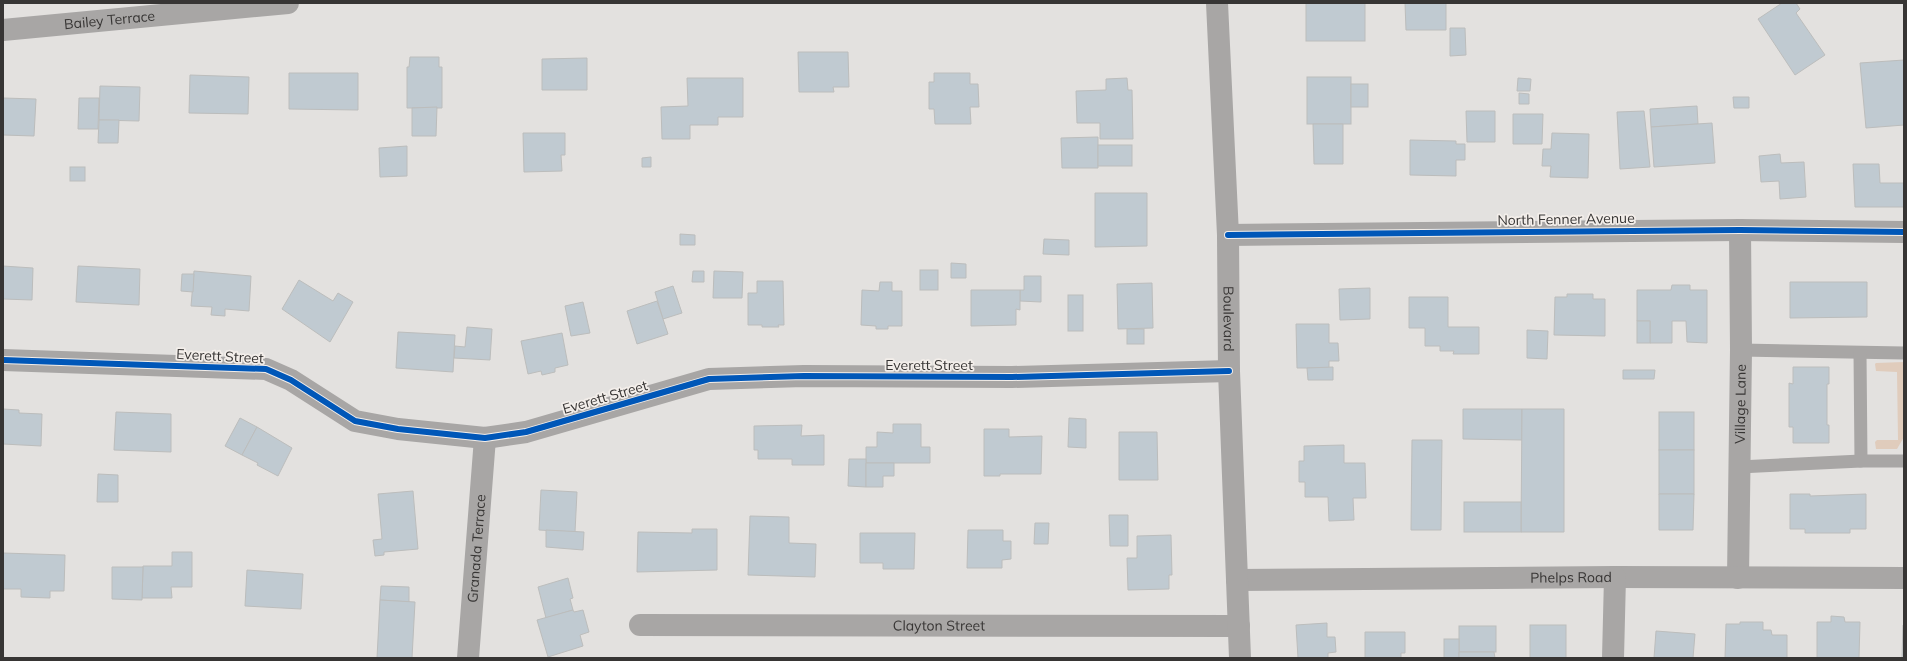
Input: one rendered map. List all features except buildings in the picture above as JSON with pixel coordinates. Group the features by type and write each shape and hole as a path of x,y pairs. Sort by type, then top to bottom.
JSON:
{"street":[{"name":"Bailey Terrace","path":"3,30 288,3"},
{"name":"Boulevard","path":"1217,3 1228,235 1229,371 1240,658"},
{"name":"North Fenner Avenue","path":"1228,235 1740,230 1904,232"},
{"name":"Village Lane","path":"1738,578 1741,350 1740,230"},
{"name":"Everett Street","path":"3,360 266,369 291,380 355,421 398,429 485,438 526,432 709,379 804,376 1019,377 1229,371"},
{"name":"Granada Terrace","path":"468,658 485,438"},
{"name":"Phelps Road","path":"1237,580 1615,577 1904,578"},
{"path":"1613,658 1615,577"},
{"name":"Clayton Street","path":"640,625 1239,626"}],"lane":[{"path":"1741,350 1904,353"},
{"path":"1860,353 1861,461"},
{"path":"1739,467 1861,461 1904,461"}],"shaded area":[{"path":"1904,362 1904,437 1897,449 1876,449 1875,442 1877,440 1898,440 1897,372 1876,371 1875,364"}],"cycle path":[{"path":"1228,235 1740,230 1904,232"},
{"path":"3,360 266,369 291,380 355,421 398,429 485,438 526,432 709,379 804,376 1012,377 1229,371"}]}
